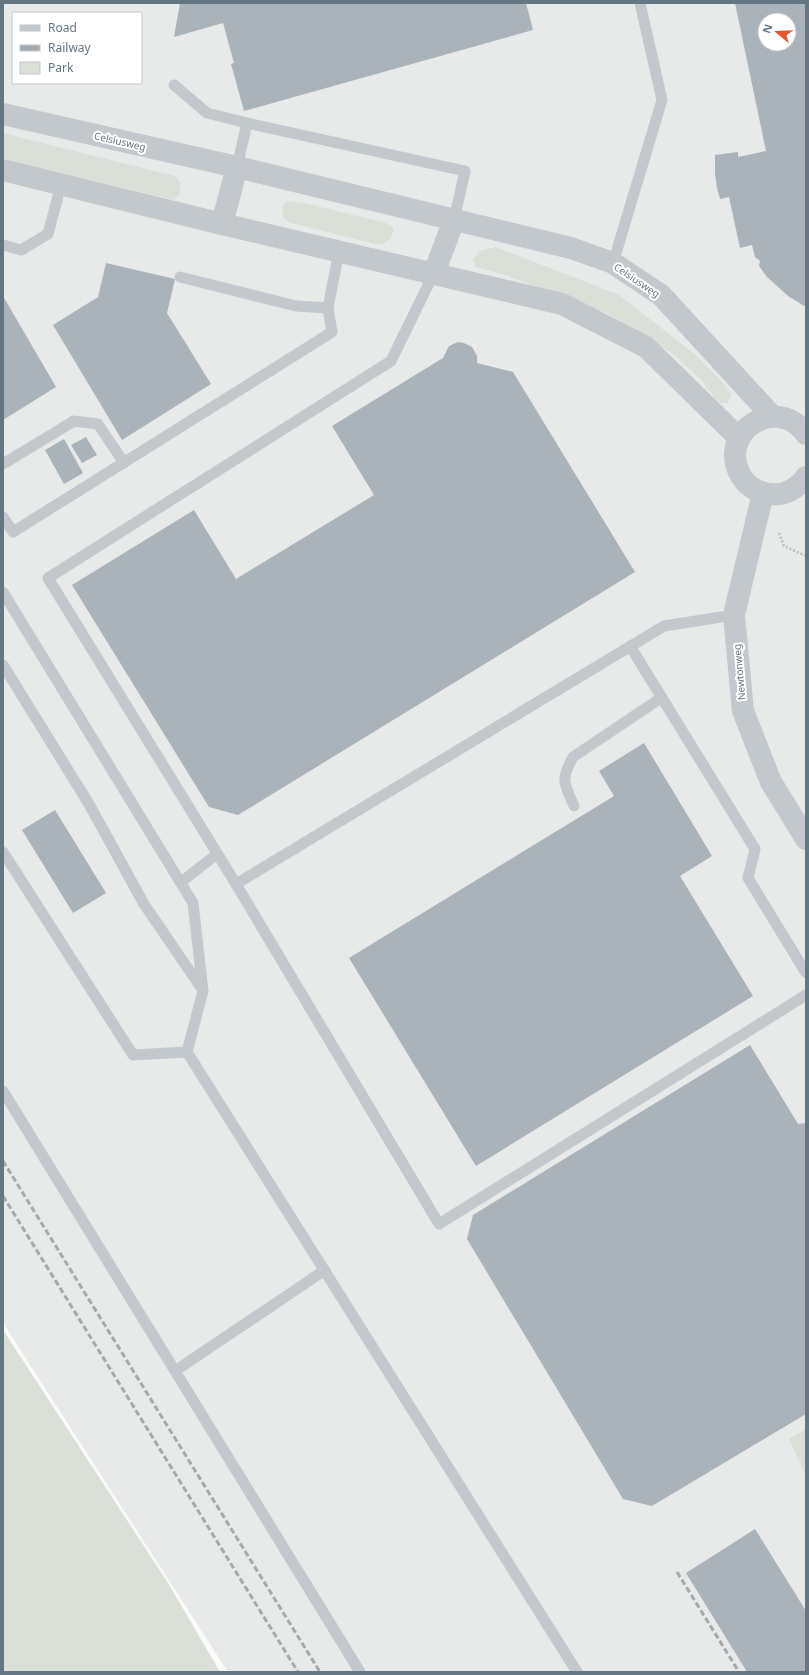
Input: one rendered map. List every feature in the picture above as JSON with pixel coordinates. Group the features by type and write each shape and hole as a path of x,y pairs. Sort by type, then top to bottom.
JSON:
{"street":[{"name":"Celsiusweg","path":"3,114 236,167 571,248 613,263 660,295 773,417"},
{"path":"222,224 236,167"},
{"path":"3,170 222,224 562,304 646,347 739,438"},
{"path":"434,273 454,220"},
{"path":"806,434 802,428 792,421 773,417 753,423 745,429 739,438 735,455 739,472 748,485 763,493 775,494 786,492 796,487 806,477"},
{"name":"Newtonweg","path":"763,493 734,616 743,711 771,782 806,839"}],"lane":[{"path":"613,263 662,100 640,3"},
{"path":"174,85 207,113 465,171 454,220"},
{"path":"236,167 247,123"},
{"path":"3,244 21,250 48,234 62,185"},
{"path":"3,517 13,532 332,332 328,308 339,251"},
{"path":"434,273 391,361 48,578 218,854 439,1224 806,995"},
{"path":"180,277 296,306 328,308"},
{"path":"3,464 74,421 98,424 124,463"},
{"path":"3,592 193,902 204,992 188,1052 577,1672"},
{"path":"236,884 664,626 734,616"},
{"path":"630,646 755,849 748,878 806,973"},
{"path":"3,665 89,804 144,904 204,992"},
{"path":"574,806 564,781 567,768 573,757 661,698"},
{"path":"3,852 133,1055 188,1052"},
{"path":"181,882 218,854"},
{"path":"3,1091 360,1672"},
{"path":"175,1371 325,1270"}],"path":[{"path":"757,518 778,528 784,546 806,556"}],"shaded area":[{"path":"3,3 806,3 806,1672 228,1672 3,1323"}],"green space":[{"path":"3,133 175,176 180,183 180,194 174,200 3,158"},
{"path":"287,201 304,203 386,223 394,228 391,238 383,244 375,244 288,222 283,217 282,206"},
{"path":"496,247 619,295 697,356 725,385 731,394 728,403 721,403 717,401 701,380 672,353 610,315 508,276 476,267 473,260 480,251"},
{"path":"3,1330 168,1583 220,1672 3,1672"},
{"path":"806,1429 806,1476 789,1439"}],"building":[{"path":"180,3 526,3 533,30 244,111 231,64 234,63 223,23 174,37"},
{"path":"735,3 806,3 806,307 788,296 767,277 759,266 760,261 755,257 752,245 740,248 729,197 720,199 715,174 715,155 738,152 738,157 766,151"},
{"path":"106,263 175,279 167,313 211,384 122,440 53,325 98,297"},
{"path":"3,296 56,387 3,420"},
{"path":"458,342 472,347 477,356 477,363 513,372 635,572 238,815 209,807 72,585 194,510 236,579 374,495 332,426 443,358 449,346"},
{"path":"86,437 97,455 82,463 71,445"},
{"path":"64,439 83,473 64,484 45,450"},
{"path":"644,743 712,856 680,876 753,996 476,1166 349,958 614,796 599,771"},
{"path":"55,810 106,893 73,913 22,830"},
{"path":"750,1045 798,1124 806,1123 806,1414 652,1506 623,1499 467,1239 473,1215"},
{"path":"755,1529 806,1611 806,1672 747,1672 686,1573"}],"railway":[{"path":"3,1161 320,1672"},
{"path":"3,1196 298,1672"},
{"path":"677,1572 739,1672"}]}
